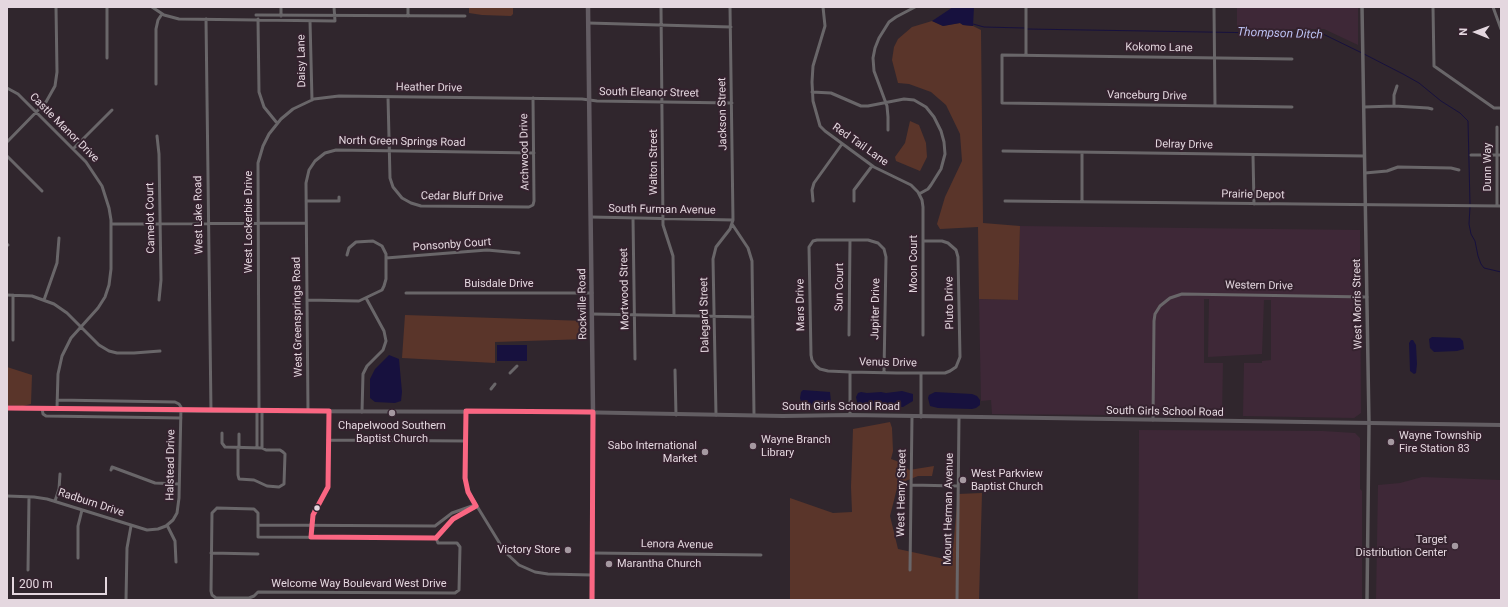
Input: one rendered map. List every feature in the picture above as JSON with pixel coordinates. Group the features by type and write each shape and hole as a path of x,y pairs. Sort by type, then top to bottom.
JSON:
{"main road":[{"name":"Rockville Road","path":"588,7 593,412 592,600"},
{"name":"South Girls School Road","path":"7,408 329,412 593,412 676,415 850,415 1501,425"}],"street":[{"path":"7,142 48,99 55,83 57,72 56,7"},
{"path":"107,7 107,58"},
{"path":"152,7 162,14 178,19 206,18 335,21 334,7"},
{"path":"280,7 281,16"},
{"path":"408,7 408,16"},
{"name":"Walton Street","path":"661,7 664,231 670,244 673,256 674,315"},
{"name":"Jackson Street","path":"730,7 733,220"},
{"name":"Red Tail Lane","path":"823,7 825,26 813,66 812,92 821,126 842,144 872,166 909,184 919,194"},
{"path":"888,130 888,114 874,71 873,58 875,48 879,38 889,22 915,7"},
{"path":"1026,7 1026,55"},
{"path":"1214,7 1215,106"},
{"name":"West Morris Street","path":"1362,7 1369,424 1367,600"},
{"path":"1433,7 1434,66 1494,108 1501,108"},
{"path":"1493,7 1501,29"},
{"path":"156,84 156,29 158,20 162,14"},
{"path":"256,15 465,16"},
{"path":"262,15 257,20 259,92 264,107 277,124"},
{"name":"West Lake Road","path":"206,18 211,411"},
{"name":"Daisy Lane","path":"310,21 312,100"},
{"path":"588,23 731,27"},
{"name":"Kokomo Lane","path":"1002,103 1002,55 1292,59"},
{"path":"1394,106 1394,95 1397,86"},
{"name":"Castle Manor Drive","path":"7,88 15,92 36,112 93,170 102,186 110,208 111,275 108,287 98,308 67,344 61,357 58,374 57,408"},
{"path":"812,92 831,93 863,106 902,99 919,102 931,112 941,131 945,145 943,163 930,187 919,194"},
{"name":"Heather Drive","path":"277,124 294,109 312,100 339,96 589,100"},
{"name":"Cedar Bluff Drive","path":"388,96 391,182 398,194 410,203 424,206 529,207 533,205"},
{"name":"Archwood Drive","path":"533,98 533,205"},
{"name":"South Eleanor Street","path":"589,100 732,103"},
{"name":"Vanceburg Drive","path":"1002,103 1292,107"},
{"path":"1364,107 1394,106 1432,109"},
{"path":"74,149 112,110"},
{"name":"West Lockerbie Drive","path":"260,411 258,162 266,141 277,124"},
{"name":"Dunn Way","path":"1497,127 1499,155 1499,206"},
{"name":"Camelot Court","path":"157,136 159,154 161,280 159,300"},
{"path":"813,201 812,190 814,183 842,144"},
{"name":"North Green Springs Road","path":"306,223 308,174 314,161 322,154 336,150 534,152"},
{"name":"Delray Drive","path":"1003,151 1364,156"},
{"path":"1082,153 1082,202"},
{"path":"1253,155 1254,204"},
{"path":"1471,155 1499,155"},
{"path":"7,156 42,191"},
{"path":"854,201 854,190 872,166"},
{"path":"1365,173 1387,171 1398,167 1451,168 1459,170"},
{"name":"Moon Court","path":"919,194 923,207 923,335"},
{"path":"306,200 339,201 339,197"},
{"name":"Prairie Depot","path":"1005,201 1499,206"},
{"name":"South Furman Avenue","path":"591,217 733,220"},
{"name":"Mortwood Street","path":"633,218 635,359"},
{"name":"Dalegard Street","path":"716,415 714,253 718,243 732,224 733,220"},
{"path":"111,224 306,223"},
{"name":"West Greensprings Road","path":"306,223 308,411"},
{"path":"732,224 752,256 754,415"},
{"path":"44,300 57,264 59,238"},
{"name":"Mars Drive","path":"816,366 811,355 809,246 812,242 817,240 850,240"},
{"name":"Jupiter Drive","path":"850,240 871,240 878,243 882,247 886,256 884,372"},
{"name":"Sun Court","path":"849,334 850,240"},
{"path":"307,300 357,301 379,292 384,286 386,280 386,258 383,247 373,241 356,242 349,248 347,255"},
{"name":"Pluto Drive","path":"923,241 943,242 952,246 957,251 959,258 959,362"},
{"name":"Ponsonby Court","path":"386,258 488,250 519,253"},
{"name":"Buisdale Drive","path":"406,293 592,293"},
{"name":"Western Drive","path":"1153,420 1154,321 1161,305 1168,298 1182,294 1367,297"},
{"path":"13,295 13,340"},
{"path":"7,296 27,296 44,300 62,310 99,345 112,352 137,353 160,351"},
{"path":"362,412 363,372 367,366 382,352 386,342 384,332 366,298"},
{"path":"592,314 753,316"},
{"name":"Venus Drive","path":"816,366 825,371 921,373 948,372 952,370 959,362"},
{"path":"510,373 517,366"},
{"path":"675,370 676,415"},
{"path":"850,372 850,415"},
{"path":"921,373 921,417"},
{"path":"491,389 495,384"},
{"path":"57,400 175,402 179,404 181,410"},
{"path":"42,408 43,414 46,416 181,418"},
{"name":"Halstead Drive","path":"167,525 174,519 178,509 181,410"},
{"path":"257,448 260,411"},
{"path":"260,411 262,448"},
{"path":"466,411 466,485 470,496 505,552 513,560 532,571 545,574 592,575"},
{"path":"311,537 311,525 314,510 328,487 329,412"},
{"name":"West Henry Street","path":"910,570 912,417"},
{"name":"Mount Herman Avenue","path":"957,600 959,417"},
{"path":"222,433 224,446 226,448 238,448 262,448 266,450 280,450 285,454 284,484 279,487 267,486 254,480 239,479 238,475 238,448 239,434"},
{"path":"328,440 466,441"},
{"path":"111,470 112,467 155,483 179,484"},
{"path":"55,501 59,489 60,474"},
{"path":"911,485 958,486"},
{"name":"Radburn Drive","path":"7,496 44,498 143,529 159,529 167,525"},
{"path":"28,570 29,497"},
{"path":"258,525 435,526 452,513 476,506"},
{"path":"258,554 211,553 212,514 214,509 252,508 257,512 258,537 436,538 453,519 476,506"},
{"path":"78,558 78,526 82,510"},
{"path":"167,525 175,540 176,562"},
{"path":"126,600 127,548 131,526"},
{"name":"Welcome Way Boulevard West Drive","path":"211,553 211,591 213,596 219,598 248,598 254,596 258,592 455,593 459,591 460,547 455,543 438,543 436,538"},
{"name":"Lenora Avenue","path":"592,553 761,555"}],"shaded area":[{"path":"469,7 513,7 513,14 511,16 469,13"},
{"path":"953,7 974,7 973,26 963,25 960,23 943,26 932,21"},
{"path":"1237,7 1358,7 1358,45 1324,29 1237,29"},
{"path":"932,21 943,26 960,23 963,25 973,26 981,30 983,223 1020,226 1018,300 979,299 978,227 940,229 937,224 945,197 962,161 960,134 946,105 931,92 909,84 898,83 892,60 894,47 898,39 912,27"},
{"path":"910,121 919,125 926,143 927,157 920,171 896,161 895,157 905,143"},
{"path":"1020,226 1360,230 1361,413 1354,418 1243,416 1244,363 1262,363 1262,361 1271,360 1271,300 1264,300 1262,354 1208,357 1209,299 1204,299 1204,363 1223,363 1222,416 992,414 991,400 981,401 979,299 1018,300"},
{"path":"405,315 586,321 587,339 495,342 495,363 402,358"},
{"path":"1432,337 1460,338 1463,341 1464,349 1457,351 1434,352 1430,348 1429,339"},
{"path":"1413,340 1416,345 1417,364 1416,373 1414,374 1410,371 1409,343"},
{"path":"497,345 527,345 527,361 497,361"},
{"path":"389,355 399,359 402,392 401,401 395,403 375,402 370,398 370,379 375,369"},
{"path":"7,367 32,375 31,404 23,406 7,405"},
{"path":"803,390 830,392 831,402 827,406 802,405 800,398"},
{"path":"902,391 913,394 913,401 903,407 865,407 859,405 856,397 858,393 861,392 886,393"},
{"path":"935,392 972,394 977,396 980,400 980,405 972,409 938,408 930,406 928,398 929,395"},
{"path":"890,422 892,428 893,451 891,459 902,463 909,470 934,466 932,476 918,476 898,484 890,516 898,549 949,560 953,548 958,494 982,493 979,600 790,600 790,498 833,513 852,512 851,487 853,429"},
{"path":"1139,430 1323,431 1355,433 1360,438 1360,489 1362,491 1362,600 1138,600"},
{"name":"Target Distribution Center","path":"1422,477 1501,480 1501,600 1376,600 1378,485 1400,483"}],"waterway":[{"name":"Thompson Ditch","path":"973,24 984,27 1024,28"},
{"name":"Thompson Ditch","path":"1027,29 1323,34 1362,53"},
{"name":"Thompson Ditch","path":"1364,54 1419,83 1441,101 1460,113 1468,121 1470,204"},
{"name":"Thompson Ditch","path":"1470,207 1469,224 1481,264 1484,268 1501,272"}],"transit line":[{"path":"7,408 329,411 328,487 313,515 311,537 436,538 453,519 476,506 468,492 465,478 466,411 593,412 592,600"}],"place":[{"name":"Chapelwood Southern Baptist Church","path":"392,413"},
{"name":"Wayne Township Fire Station 83","path":"1391,442"},
{"name":"Wayne Branch Library","path":"753,446"},
{"name":"Sabo International Market","path":"705,452"},
{"name":"West Parkview Baptist Church","path":"963,480"},
{"name":"Target Distribution Center","path":"1455,546"},
{"name":"Victory Store","path":"568,550"},
{"name":"Marantha Church","path":"609,564"}]}
